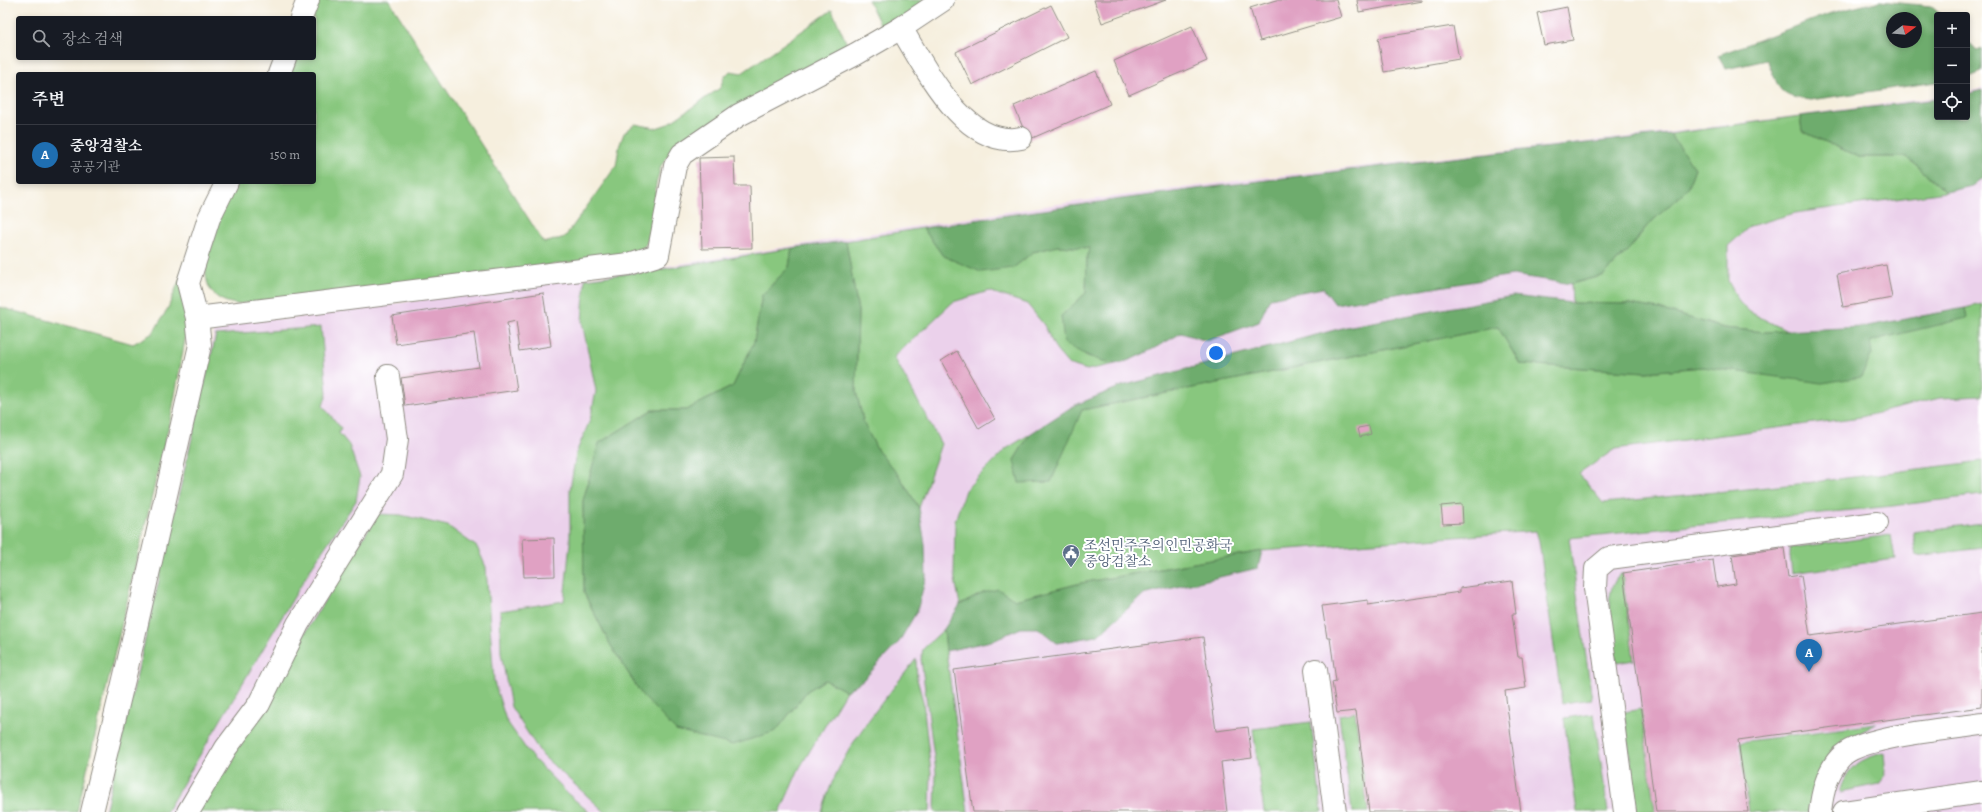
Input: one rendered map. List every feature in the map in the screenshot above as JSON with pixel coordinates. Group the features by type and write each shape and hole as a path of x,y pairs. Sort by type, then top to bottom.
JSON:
{"street":[{"path":"302,16 308,0"},
{"path":"197,318 629,264 658,256 675,166 682,154 739,115 901,28 943,0"},
{"path":"901,28 931,78 948,101 962,116 979,130 994,138 1010,141 1021,138"},
{"path":"279,72 284,60"},
{"path":"92,812 129,660 200,345 197,318 188,283 209,218 226,184"},
{"path":"188,812 226,748 259,704 298,624 392,474 398,438 388,376"},
{"path":"1625,812 1595,588 1596,569 1609,558 1877,523"},
{"path":"1316,670 1334,812"},
{"path":"1820,812 1821,800 1828,776 1840,757 1856,747 1876,740 1982,724"},
{"path":"1844,812 1940,805 1982,792"}],"shaded area":[{"name":"조선민주주의인민공화국 중앙검찰소","path":"1982,88 1982,812 103,812 216,324 261,318 283,319 666,266 1051,205 1259,178 1671,132 1934,97 1934,120 1970,120 1970,91"}],"green space":[{"path":"313,0 389,0 544,243 565,237 616,166 619,147 624,133 635,124 656,128 668,124 720,88 724,77 730,71 742,73 832,10 850,51 700,132 669,154 661,166 656,184 653,227 646,244 638,254 237,304 219,298 209,286 206,270 208,252 214,232 235,184 316,184 316,72 284,72 289,60 316,60 316,16 307,16"},
{"path":"868,0 931,0 883,30"},
{"path":"1880,1 1931,6 1938,12 1934,12 1934,82 1810,100 1790,96 1785,93 1778,84 1767,60 1726,69 1718,55 1831,13"},
{"path":"1970,44 1977,51 1982,49 1982,72 1970,77"},
{"path":"1982,90 1982,178 1972,186 1946,192 1907,157 1859,157 1802,131 1800,116 1934,99 1934,120 1970,120 1970,93"},
{"path":"1800,116 1802,131 1859,157 1907,157 1946,192 1795,213 1750,226 1728,246 1728,281 1740,303 1750,312 1787,331 1765,332 1724,328 1659,309 1629,304 1572,303 1571,284 1604,275 1630,248 1647,226 1687,189 1695,168 1670,134"},
{"path":"1670,134 1695,168 1687,189 1647,226 1630,248 1604,275 1571,284 1513,275 1335,304 1323,288 1270,298 1259,322 1207,341 1181,333 1141,355 1119,363 1105,362 1083,354 1064,343 1061,316 1086,293 1087,258 1089,248 1058,246 1033,252 1013,268 981,272 943,256 923,228 1202,188 1389,165"},
{"path":"923,228 943,256 1013,268 1033,252 1058,246 1090,248 1087,258 1086,293 1061,316 1086,356 1120,363 1087,370 1068,364 1056,350 1044,325 1027,304 989,291 953,302 894,357 941,444 919,508 900,477 878,451 864,424 856,391 858,311 846,241"},
{"path":"196,239 188,323 172,412 77,812 0,812 0,307 133,344 153,333 168,308"},
{"path":"846,241 858,311 856,391 864,424 878,451 900,477 919,508 925,544 926,577 917,611 899,642 863,680 846,691 825,680 807,691 776,731 733,745 676,731 642,695 610,644 584,593 583,501 599,443 652,410 686,410 733,386 754,342 762,295 789,267 792,248"},
{"path":"792,248 789,267 762,295 754,342 733,386 686,410 652,410 599,443 583,501 584,593 610,644 642,695 776,731 807,691 825,680 846,691 799,769 780,812 605,812 542,755 511,707 501,653 500,611 564,601 570,543 570,490 576,453 590,420 596,391 582,322 585,279 663,269"},
{"path":"1513,296 1572,303 1629,304 1659,309 1724,328 1765,332 1862,327 1965,308 1967,318 1870,341 1872,354 1861,377 1822,383 1703,367 1646,372 1520,364 1498,327 1082,410 1051,482 1019,483 1014,460 1030,434 1073,406 1122,386 1346,327"},
{"path":"1982,304 1982,396 1940,398 1861,417 1615,449 1579,474 1603,503 1798,484 1982,461 1982,495 1893,506 1569,538 1592,699 1562,703 1539,541 1536,531 1262,551 1081,583 1015,600 983,593 960,605 954,574 955,521 965,490 1006,449 1030,434 1014,460 1076,420 1082,410 1498,327 1520,364 1646,372 1703,367 1758,374 1877,338 1967,317 1965,308"},
{"path":"321,327 327,393 323,406 341,428 339,433 349,445 360,477 356,501 313,565 166,812 105,812 216,335"},
{"path":"378,514 401,515 448,526 477,547 486,567 494,682 506,720 531,756 568,794 589,812 194,812"},
{"path":"1982,523 1982,548 1917,556 1913,532"},
{"path":"1891,535 1895,559 1792,573 1789,548"},
{"path":"1262,551 1258,568 1143,595 1097,636 1057,643 1038,628 1021,628 991,641 946,651 944,629 960,605 983,593 998,589 1015,600 1081,583"},
{"path":"1622,573 1634,660 1617,663 1609,615 1609,603 1611,591 1615,581"},
{"path":"944,629 968,812 935,812 936,772 921,659 923,649"},
{"path":"916,659 917,679 923,701 931,773 930,812 822,812 829,790 849,750 874,713"},
{"path":"1641,709 1655,812 1637,812 1624,712"},
{"path":"1355,712 1368,812 1352,812 1339,715"},
{"path":"1594,714 1608,812 1577,812 1564,718"},
{"path":"1311,722 1322,812 1264,812 1253,729"},
{"path":"1876,724 1847,740 1813,793 1808,812 1749,812 1740,742"},
{"path":"1884,753 1886,775 1879,784 1840,792 1847,776 1856,765 1861,761 1875,755"}],"building":[{"path":"1094,0 1166,0 1102,23"},
{"path":"1276,0 1336,0 1341,17 1260,41 1250,8"},
{"path":"1357,0 1422,0 1422,1 1359,12"},
{"path":"1051,5 1067,37 972,85 956,52"},
{"path":"1567,7 1573,40 1544,45 1537,13"},
{"path":"1192,26 1207,61 1129,95 1114,61"},
{"path":"1453,26 1459,59 1384,72 1378,38"},
{"path":"1096,71 1110,104 1028,140 1014,106"},
{"path":"734,157 735,186 750,186 752,248 702,249 699,158"},
{"path":"1886,265 1892,298 1843,307 1837,274"},
{"path":"543,293 551,346 520,351 516,321 507,323 517,390 405,406 401,378 479,367 474,333 396,344 392,316"},
{"path":"957,351 995,419 979,429 941,361"},
{"path":"1369,426 1371,434 1360,437 1358,428"},
{"path":"1462,504 1463,523 1443,524 1441,506"},
{"path":"554,538 555,576 524,577 522,539"},
{"path":"1784,548 1788,577 1801,575 1810,636 1982,613 1982,707 1738,740 1748,812 1656,812 1623,573 1713,560 1717,587 1736,584 1732,555"},
{"path":"1512,581 1516,614 1512,614 1518,657 1522,657 1526,688 1505,691 1521,812 1369,812 1356,711 1337,713 1332,682 1336,681 1330,638 1327,638 1322,606 1368,600 1368,605 1460,592 1460,588"},
{"path":"1203,637 1216,731 1248,727 1252,758 1221,762 1227,812 973,812 954,670"}],"place":[{"name":"조선민주주의인민공화국 중앙검찰소","path":"1071,568"},
{"name":"중앙검찰소","path":"1809,672"}]}
